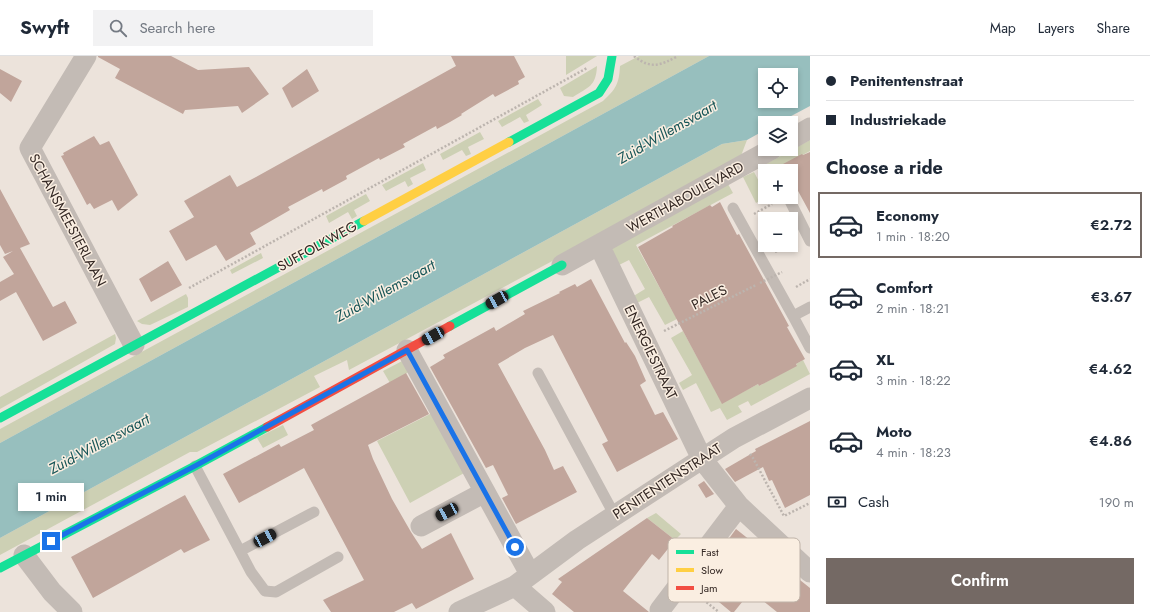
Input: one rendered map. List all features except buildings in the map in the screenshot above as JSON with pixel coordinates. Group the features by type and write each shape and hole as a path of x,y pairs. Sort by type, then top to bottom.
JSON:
{"street":[{"name":"SCHANSMEESTERLAAN","path":"86,56 30,148 134,345"},
{"name":"SUFFOLKWEG","path":"0,418 599,93 608,79 616,58"},
{"path":"798,135 810,128"},
{"name":"WERTHABOULEVARD","path":"562,265 759,156"},
{"name":"ENERGIESTRAAT","path":"599,245 702,459 739,506 773,538"},
{"path":"0,568 195,466 562,265"},
{"path":"407,350 485,492 522,580 545,612"},
{"name":"PENITENTENSTRAAT","path":"459,612 522,580 577,540 734,438 810,398"},
{"path":"421,526 485,492"},
{"path":"714,538 739,506"},
{"path":"24,555 52,592 72,612"},
{"name":"ENERGIESTRAAT","path":"800,563 810,572"},
{"path":"660,610 668,599"}],"lane":[{"path":"786,204 810,240"},
{"path":"733,208 810,348"},
{"path":"793,316 810,306"},
{"path":"538,373 615,516"},
{"path":"195,466 251,572 265,591 276,592 338,557"},
{"path":"240,551 314,512"}],"path":[{"path":"634,56 640,61 650,65 662,64 678,56"},
{"path":"186,290 598,62 616,58"},
{"path":"752,215 773,204"},
{"path":"773,254 777,252"},
{"name":"PALES","path":"645,341 782,272"},
{"path":"734,438 753,458 784,516 810,503"},
{"path":"704,602 717,612"}],"green space":[{"path":"566,56 597,56 566,75"},
{"path":"639,56 709,56 0,443 0,429 603,101 611,93 618,82 620,66"},
{"path":"597,66 595,78 590,86 573,97 564,96 560,88"},
{"path":"538,99 542,105 526,115 529,121 524,123 520,117 502,127 498,121"},
{"path":"480,132 484,139 468,147 471,154 466,156 462,150 443,160 440,154"},
{"path":"747,140 739,161 349,370 347,360 314,376 320,387 197,452 190,452 0,555 0,538 722,144"},
{"path":"810,140 810,151 786,164 766,164 781,156 798,156 798,147"},
{"path":"423,163 426,170 410,178 413,184 408,187 405,181 386,191 382,185"},
{"path":"754,172 758,180 758,202 756,203 743,177"},
{"path":"728,184 733,193 636,245 677,319 665,325 649,297 635,304 632,297 645,289 629,260 615,267 612,248"},
{"path":"366,194 370,201 354,210 357,216 352,219 348,212 329,223 326,216"},
{"path":"261,253 263,258 232,274 230,270"},
{"path":"186,294 188,298 188,307 150,325 142,324 137,321"},
{"path":"683,331 722,403 758,384 759,386 797,365 796,364 803,360 810,374 751,406 748,401 738,406 742,412 727,420 720,408 711,412 696,383 683,390 679,383 692,375 671,338"},
{"path":"115,334 115,344 0,409 0,397"},
{"path":"406,359 412,370 390,383 383,371"},
{"path":"434,412 466,472 410,503 377,441"},
{"path":"283,425 288,435 263,448 257,438"},
{"path":"656,513 681,534 677,538 672,538 647,518"}],"water":[{"name":"Zuid-Willemsvaart","path":"709,56 810,56 810,106 791,116 758,116 758,134 747,140 722,144 0,538 0,443"}],"traffic: fast":[{"path":"509,142 599,93 608,79 612,56"},
{"path":"0,418 364,221"},
{"path":"450,326 562,265"},
{"path":"0,568 267,427"}],"traffic: slow":[{"path":"364,221 509,142"}],"traffic: jam":[{"path":"267,427 450,326"}],"route":[{"path":"51,541 195,466 407,350 515,547"}]}
